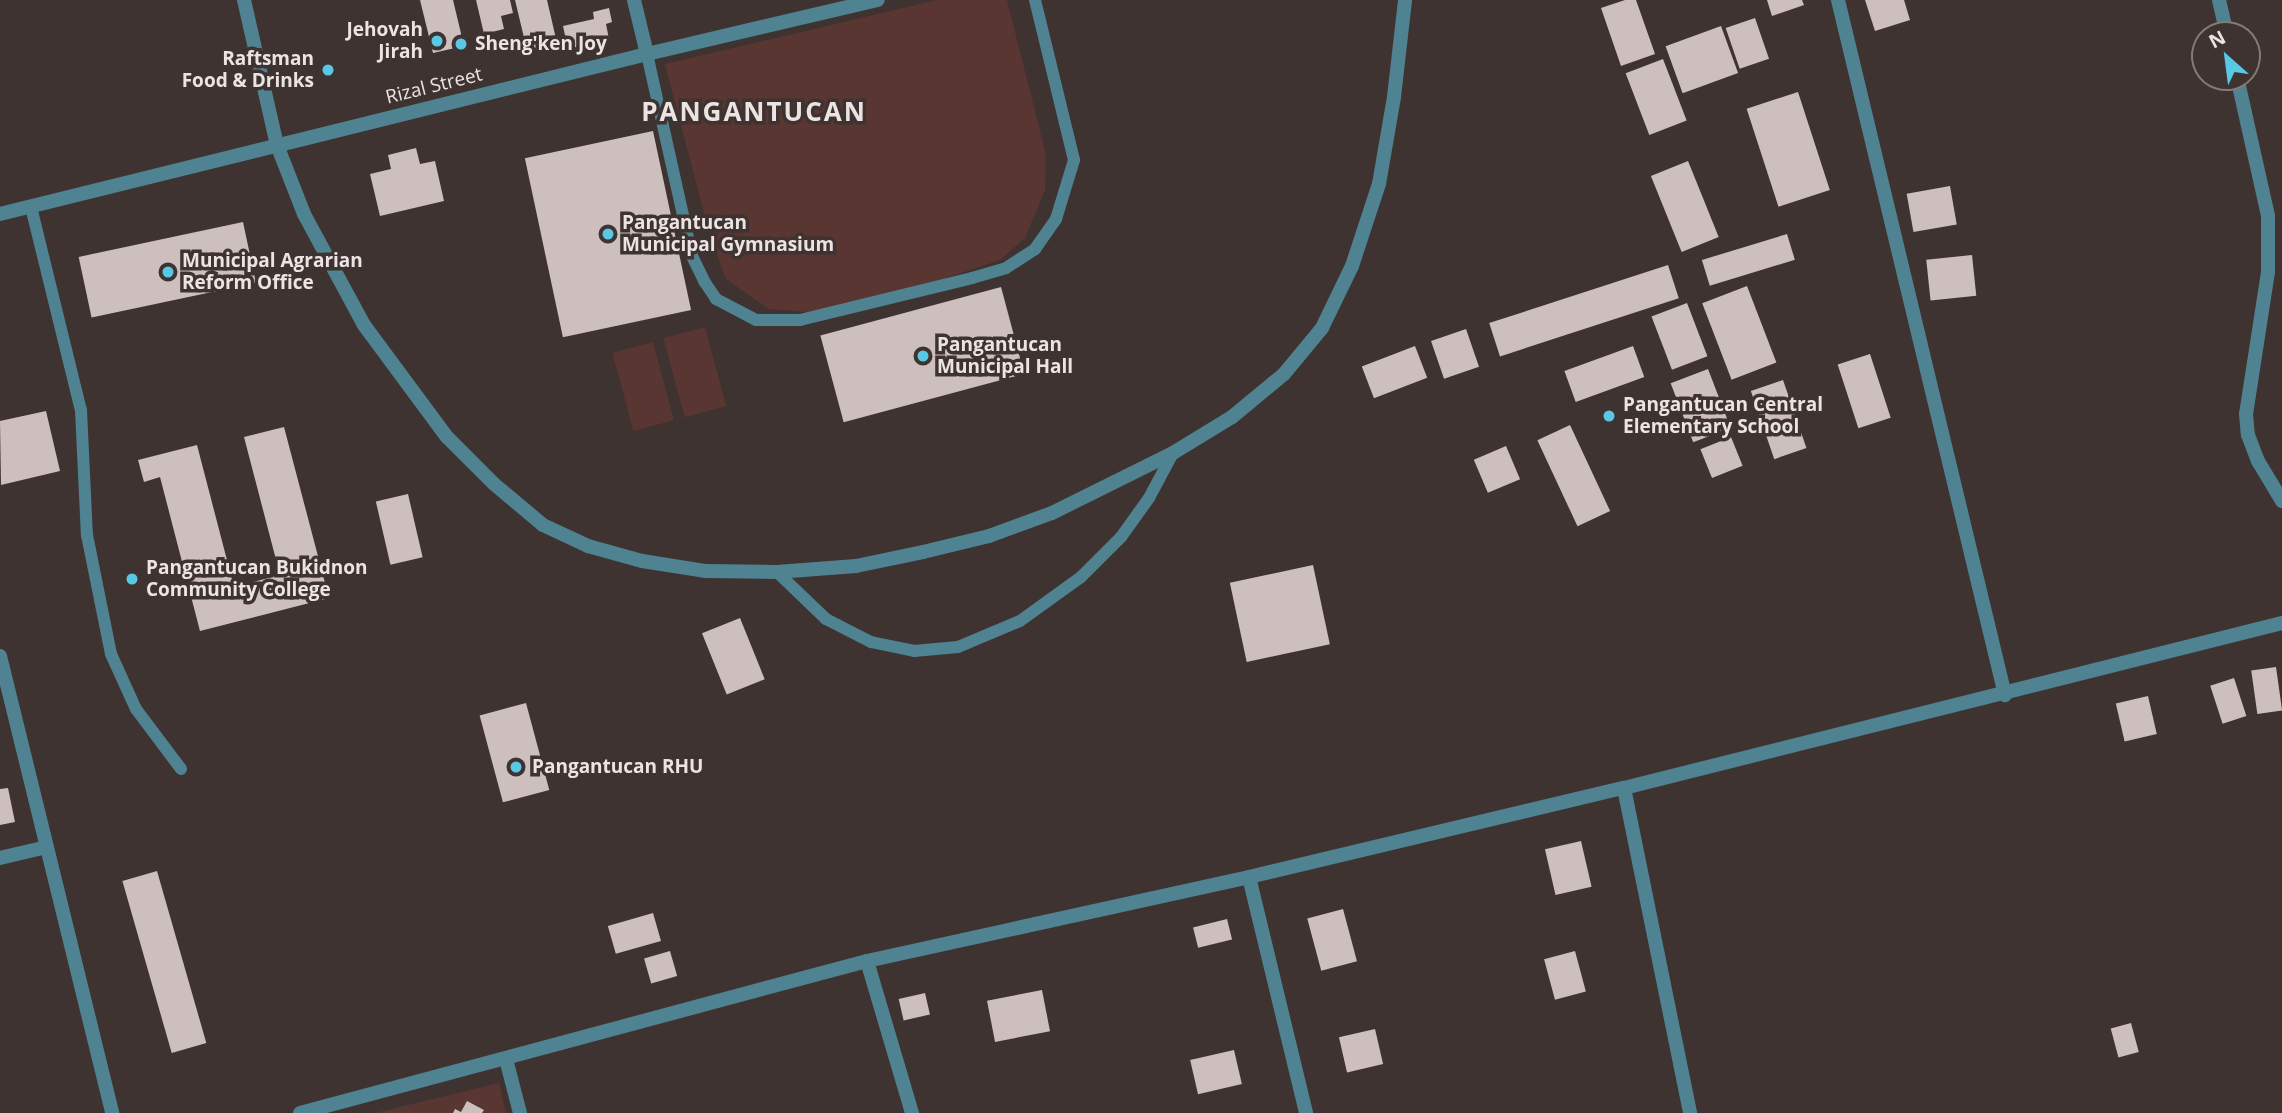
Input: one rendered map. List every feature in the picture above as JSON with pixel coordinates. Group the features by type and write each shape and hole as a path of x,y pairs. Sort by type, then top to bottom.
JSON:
{"street":[{"path":"244,0 277,145 304,214 364,325 447,437 494,484 543,525 588,546 642,561 706,570 777,572 856,566 989,536 1063,508 1173,453 1232,417 1284,374 1322,328 1352,266 1379,184 1394,97 1405,0"},
{"path":"634,0 647,54"},
{"name":"Rizal Street","path":"0,214 647,54 878,0"},
{"path":"1838,0 2005,695"},
{"path":"2219,0 2224,21"},
{"path":"2239,91 2268,216 2268,272 2246,414 2248,435 2258,461 2282,501"},
{"path":"300,1113 867,961 1249,877 1624,788 2005,695 2282,623"},
{"path":"0,656 112,1113"},
{"path":"1624,788 1690,1113"},
{"path":"0,858 47,847"},
{"path":"1249,877 1306,1113"},
{"path":"867,961 912,1113"},
{"path":"506,1059 520,1113"}],"lane":[{"path":"647,54 692,256 704,281 716,299 756,320 800,320 1006,268 1035,249 1056,219 1074,160 1035,0"},
{"path":"31,206 81,410 87,534 111,654 136,709 181,769"},
{"path":"777,572 826,620 871,642 914,651 958,647 1020,621 1081,577 1121,537 1149,498 1173,453"}],"shaded area":[{"path":"937,0 1007,0 1046,155 1045,190 1025,238 1000,260 934,282 820,313 769,309 726,279 710,236 665,64"},
{"path":"705,327 726,406 685,417 663,338"},
{"path":"653,342 674,420 633,431 612,353"},
{"path":"499,1083 506,1113 375,1113"}],"building":[{"path":"420,0 453,0 464,46 433,53"},
{"path":"476,0 510,0 513,13 501,16 504,29 484,34"},
{"path":"515,0 547,0 557,43 527,50"},
{"path":"1625,0 1636,0 1655,54 1621,66 1601,8"},
{"path":"1767,0 1802,0 1804,5 1772,16"},
{"path":"1865,0 1904,0 1910,20 1875,31"},
{"path":"609,8 612,22 606,24 609,39 568,49 563,26 594,19 593,12"},
{"path":"1755,18 1769,59 1740,69 1726,28"},
{"path":"1721,26 1738,73 1683,93 1666,46"},
{"path":"1663,59 1687,121 1649,135 1626,73"},
{"path":"1798,92 1830,190 1778,207 1747,109"},
{"name":"Pangantucan Municipal Gymnasium","path":"653,131 691,310 563,337 525,158"},
{"path":"416,148 420,164 435,161 444,201 380,216 370,174 391,169 388,155"},
{"path":"1688,161 1719,237 1682,252 1651,176"},
{"path":"1950,186 1957,224 1913,232 1907,194"},
{"name":"Municipal Agrarian Reform Office","path":"243,222 256,283 92,318 79,257"},
{"path":"1787,234 1795,260 1710,286 1702,260"},
{"path":"1972,255 1976,296 1931,301 1926,260"},
{"path":"1668,265 1679,298 1500,356 1489,323"},
{"path":"1747,286 1776,363 1732,380 1702,303"},
{"name":"Pangantucan Municipal Hall","path":"1001,287 1024,374 844,422 820,335"},
{"path":"1687,303 1707,356 1672,370 1652,317"},
{"path":"1466,329 1479,367 1444,379 1431,341"},
{"path":"1415,346 1427,378 1374,398 1362,366"},
{"path":"1633,346 1644,377 1576,402 1564,371"},
{"path":"1870,354 1891,418 1858,428 1838,365"},
{"path":"1708,369 1731,428 1693,442 1671,383"},
{"path":"1783,380 1806,448 1774,459 1751,391"},
{"path":"46,411 60,471 1,485 0,421"},
{"path":"1570,425 1610,511 1578,526 1537,440"},
{"path":"284,427 329,598 200,631 160,477 144,482 138,460 197,445 234,587 280,575 244,437"},
{"path":"1731,437 1743,466 1712,478 1700,449"},
{"path":"1506,446 1520,479 1488,493 1474,460"},
{"path":"408,494 423,557 390,565 376,501"},
{"path":"1313,565 1330,644 1247,662 1230,583"},
{"path":"740,618 765,679 727,695 702,633"},
{"path":"2276,667 2282,711 2257,714 2251,670"},
{"path":"2234,678 2246,716 2223,724 2210,686"},
{"path":"2148,696 2157,734 2125,741 2116,703"},
{"path":"526,703 549,790 503,802 480,715"},
{"path":"8,788 15,822 0,825 0,789"},
{"path":"1581,841 1592,887 1556,895 1545,849"},
{"path":"157,871 206,1043 172,1053 122,881"},
{"path":"1343,909 1357,961 1321,971 1307,919"},
{"path":"653,913 661,941 616,954 608,926"},
{"path":"1227,919 1232,939 1198,948 1193,927"},
{"path":"670,951 677,976 651,983 644,958"},
{"path":"1575,951 1586,992 1555,1000 1544,959"},
{"path":"1042,990 1050,1031 995,1042 987,1001"},
{"path":"925,993 930,1014 904,1021 899,999"},
{"path":"2131,1023 2139,1052 2118,1057 2111,1028"},
{"path":"1375,1029 1383,1064 1347,1072 1339,1037"},
{"path":"1234,1050 1242,1084 1198,1094 1190,1060"},
{"path":"467,1101 484,1110 482,1113 453,1113 455,1109 461,1112"}],"place":[{"name":"Jehovah Jirah","path":"437,41"},
{"name":"Sheng'ken Joy","path":"461,44"},
{"name":"Raftsman Food & Drinks","path":"328,70"},
{"name":"Pangantucan Municipal Gymnasium","path":"608,234"},
{"name":"Municipal Agrarian Reform Office","path":"168,272"},
{"name":"Pangantucan Municipal Hall","path":"923,356"},
{"name":"Pangantucan Central Elementary School","path":"1609,416"},
{"name":"Pangantucan Bukidnon Community College","path":"132,579"},
{"name":"Pangantucan RHU","path":"516,767"}],"district":[{"name":"PANGANTUCAN","path":"754,112"}]}
